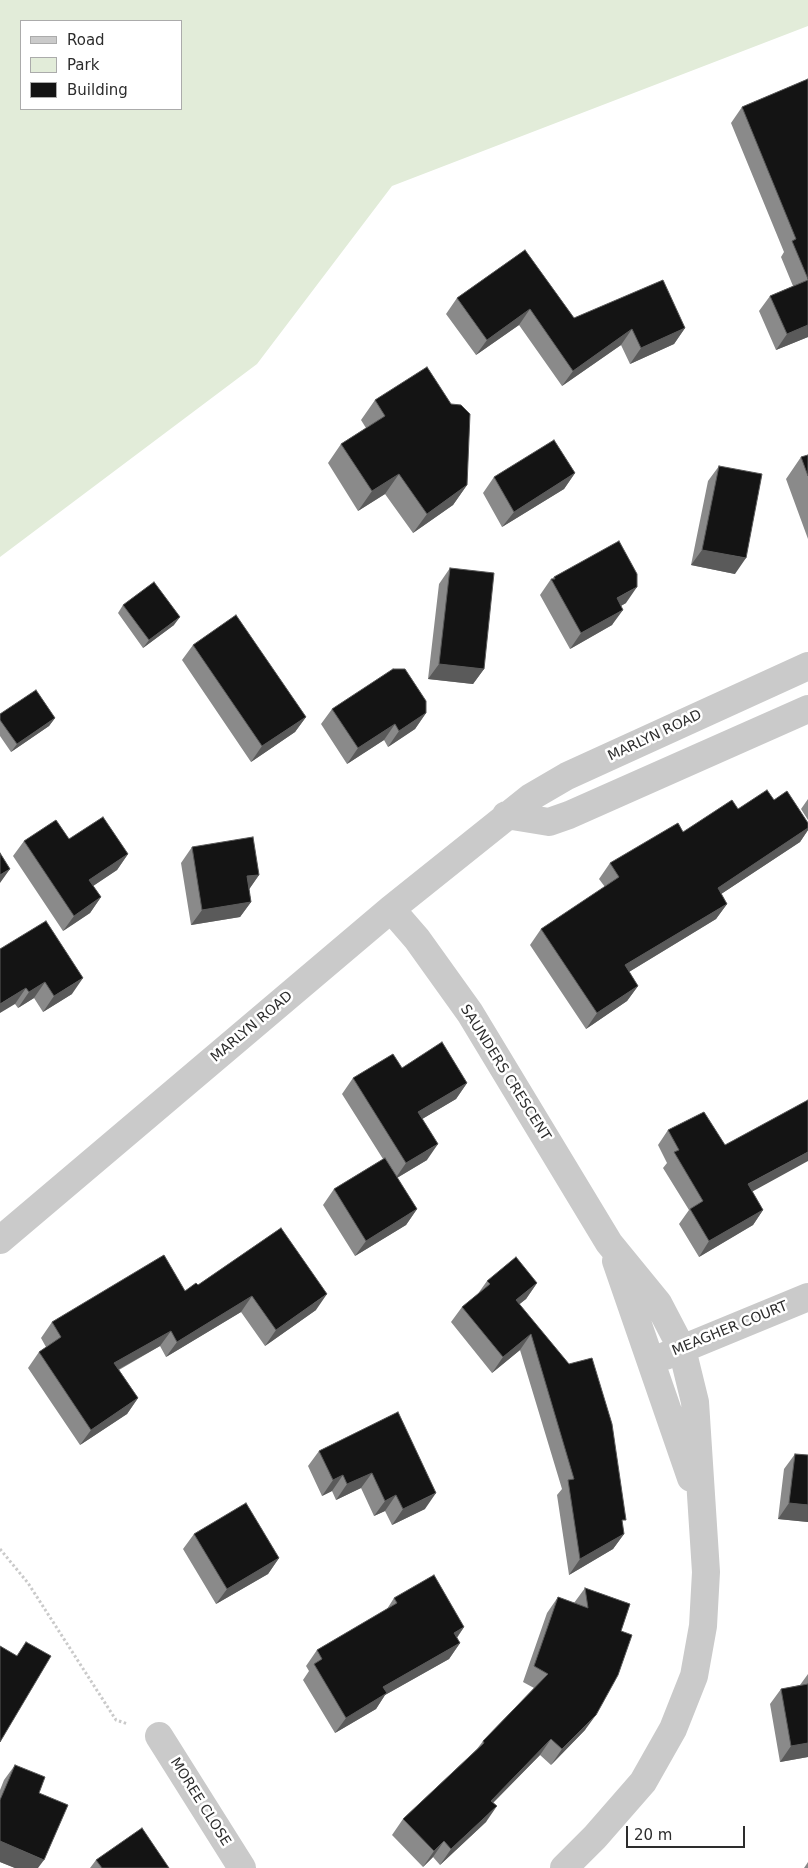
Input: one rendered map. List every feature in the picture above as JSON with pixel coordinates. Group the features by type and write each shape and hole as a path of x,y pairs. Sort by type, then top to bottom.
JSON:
{"street":[{"name":"MARLYN ROAD","path":"0,1240 506,815 567,776 808,666"},
{"path":"506,815 549,822 570,815 808,709"},
{"name":"SAUNDERS CRESCENT","path":"392,909 418,939 470,1013 610,1243 658,1303 682,1349 695,1402 700,1505 706,1572 703,1626 694,1676 673,1729 643,1782 595,1837 564,1868"},
{"name":"SAUNDERS CRESCENT","path":"610,1243 700,1505"},
{"name":"MEAGHER COURT","path":"651,1361 808,1297"},
{"name":"MOREE CLOSE","path":"159,1736 242,1868"}],"path":[{"path":"0,1549 28,1583 116,1720 159,1736"}],"green space":[{"path":"0,0 808,0 808,26 392,186 257,364 0,557"}],"building":[{"path":"808,79 808,279 792,241 796,239 742,107"},
{"path":"525,250 574,318 663,280 685,328 641,348 632,329 573,371 530,309 487,340 457,298"},
{"path":"808,280 808,325 787,334 770,296"},
{"path":"427,367 451,404 461,405 470,414 467,485 427,514 399,474 372,491 341,444 385,416 375,400"},
{"path":"554,440 575,473 514,512 494,477"},
{"path":"808,455 808,476 801,457"},
{"path":"719,466 762,474 746,558 702,550"},
{"path":"619,541 637,574 637,587 617,598 623,610 581,633 551,579 555,579 554,577"},
{"path":"450,568 494,573 484,669 439,664"},
{"path":"154,582 180,617 149,640 123,605"},
{"path":"236,615 306,717 262,746 193,645"},
{"path":"393,669 405,669 426,701 426,713 399,731 395,724 358,748 332,709"},
{"path":"36,690 55,718 17,744 0,720 0,714"},
{"path":"767,790 774,800 787,791 808,823 808,828 718,888 727,904 625,965 638,986 597,1013 541,929 619,877 610,863 678,823 683,832 732,800 738,809"},
{"path":"103,817 128,854 89,880 101,897 74,916 24,841 56,820 69,839"},
{"path":"253,837 259,875 247,876 251,902 202,910 192,847"},
{"path":"0,853 10,869 0,875"},
{"path":"46,921 83,978 54,996 45,982 29,992 26,988 0,1004 0,949"},
{"path":"442,1042 467,1083 418,1112 438,1144 406,1163 353,1078 393,1054 402,1068"},
{"path":"808,1100 808,1152 748,1184 763,1210 709,1241 690,1209 703,1201 674,1152 679,1150 668,1130 704,1112 725,1145"},
{"path":"385,1158 417,1209 366,1241 334,1189"},
{"path":"281,1228 327,1294 276,1330 252,1296 177,1342 171,1331 114,1363 138,1398 91,1430 39,1352 61,1337 52,1322 164,1255 185,1291 196,1283 198,1285"},
{"path":"516,1257 537,1283 516,1300 569,1364 592,1358 612,1424 626,1520 622,1520 624,1534 580,1559 568,1480 574,1479 531,1334 503,1357 462,1307 490,1284 487,1281"},
{"path":"398,1412 436,1493 403,1509 396,1495 385,1501 372,1473 347,1484 343,1475 333,1480 319,1451"},
{"path":"795,1454 808,1455 808,1505 789,1503"},
{"path":"246,1503 279,1558 227,1589 194,1534"},
{"path":"434,1575 464,1627 454,1633 460,1643 383,1687 387,1693 346,1718 314,1664 322,1659 317,1650 397,1603 394,1598"},
{"path":"585,1588 630,1604 621,1631 632,1635 618,1675 596,1715 562,1749 551,1739 491,1801 497,1806 451,1849 444,1841 434,1851 403,1819 484,1743 483,1741 548,1674 534,1666 558,1597 588,1608"},
{"path":"26,1642 51,1656 0,1742 0,1646 17,1656"},
{"path":"808,1684 808,1743 791,1746 781,1689"},
{"path":"15,1765 45,1777 39,1793 68,1805 44,1860 0,1841 0,1800"},
{"path":"142,1828 169,1868 102,1868 96,1860"}]}
